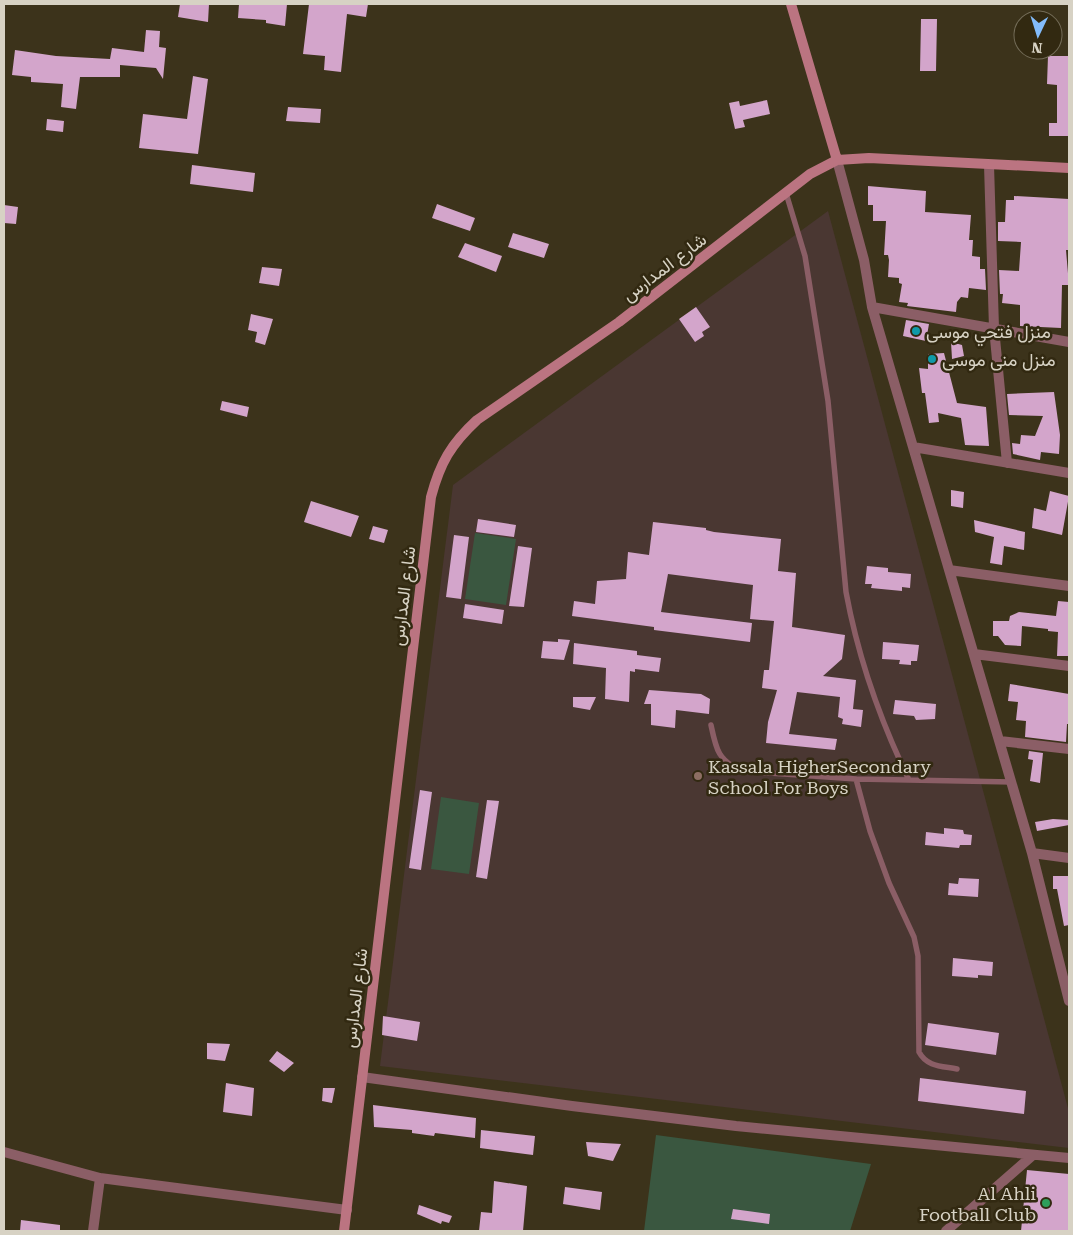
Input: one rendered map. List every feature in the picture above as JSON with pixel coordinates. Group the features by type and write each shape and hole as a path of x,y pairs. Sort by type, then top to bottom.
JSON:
{"street":[{"path":"791,4 864,260 872,307 1032,853 1069,1000"},
{"path":"836,160 869,158 1069,168"},
{"name":"شارع المدارس","path":"344,1231 431,497 438,470 460,436 477,420 619,322 810,174 836,160"},
{"path":"989,165 994,328 1007,463"},
{"path":"872,307 1069,342"},
{"path":"913,448 1069,473"},
{"path":"949,570 1069,586"},
{"path":"974,654 1069,666"},
{"path":"1000,741 1069,749"},
{"path":"1032,853 1069,858"},
{"path":"362,1077 736,1126 1069,1158"},
{"path":"4,1152 100,1178 347,1210"},
{"path":"946,1231 1033,1155"},
{"path":"93,1231 100,1178"}],"lane":[{"path":"786,194 805,256 828,401 846,592 875,700 909,780"},
{"path":"711,725 721,757 728,765 742,771 856,779 1012,782"},
{"path":"856,779 870,831 888,883 914,937 918,956 920,1052 924,1060 931,1064 957,1069"}],"shaded area":[{"name":"Kassala HigherSecondary School For Boys","path":"828,211 1069,1112 1069,1148 380,1066 453,485"}],"green space":[{"path":"475,533 516,539 506,605 465,599"},
{"path":"441,797 479,803 469,874 431,869"},
{"path":"656,1135 871,1164 850,1231 644,1231"}],"building":[{"path":"180,4 209,4 208,22 178,17"},
{"path":"239,4 287,4 285,26 266,23 266,20 238,18"},
{"path":"309,4 368,4 366,17 347,14 341,72 324,70 325,56 303,54"},
{"path":"921,19 937,19 936,71 920,71"},
{"path":"146,30 160,31 159,47 166,48 163,79 156,68 120,65 120,77 80,77 76,109 61,107 63,84 31,82 31,77 12,75 15,50 56,56 110,59 112,48 144,52"},
{"path":"1063,56 1069,56 1068,136 1049,136 1049,123 1057,123 1057,85 1047,84 1048,60 1063,60"},
{"path":"193,76 208,79 198,154 139,148 143,114 187,119"},
{"path":"767,100 770,114 743,120 745,127 735,129 729,103 739,101 740,106"},
{"path":"288,107 321,109 320,123 286,121"},
{"path":"47,119 64,121 63,132 46,130"},
{"path":"192,165 255,173 253,192 190,184"},
{"path":"868,186 926,191 925,212 971,215 969,240 973,240 972,256 980,257 980,269 985,269 986,290 969,288 968,298 961,297 957,302 956,312 907,306 908,303 899,302 902,284 899,283 899,278 888,277 889,260 888,255 884,255 886,221 873,221 873,205 868,205"},
{"path":"1014,196 1069,199 1069,250 1066,250 1069,285 1062,285 1061,328 1020,326 1020,305 1002,303 1003,294 1000,294 999,270 1019,271 1021,242 998,241 998,222 1005,222 1006,200 1014,200"},
{"path":"437,204 475,218 470,231 432,218"},
{"path":"4,205 18,207 16,224 4,223"},
{"path":"513,233 549,244 544,258 508,247"},
{"path":"465,243 502,256 496,272 458,257"},
{"path":"262,267 282,269 279,286 259,283"},
{"path":"696,307 710,327 702,332 704,336 695,342 679,319"},
{"path":"251,314 273,319 265,345 255,342 257,332 248,330"},
{"name":"منزل فتحي موسى","path":"906,320 929,324 926,341 903,336"},
{"path":"951,342 962,345 964,356 952,359"},
{"path":"944,353 957,403 986,407 989,446 965,445 961,418 938,413 939,422 929,423 925,393 922,393 919,368 928,369 928,354"},
{"path":"1054,392 1060,435 1059,454 1041,452 1040,460 1013,454 1012,443 1020,444 1021,435 1035,436 1043,416 1009,415 1007,394"},
{"path":"222,401 249,407 247,417 220,410"},
{"path":"951,490 964,492 963,508 951,506"},
{"path":"1050,491 1069,496 1062,535 1032,528 1034,508 1046,511"},
{"path":"311,501 359,516 351,537 304,522"},
{"path":"478,519 516,525 514,537 476,532"},
{"path":"974,520 1025,532 1024,550 1004,546 1002,565 990,563 994,537 975,532"},
{"path":"653,522 706,528 706,530 714,532 781,539 778,571 796,573 792,627 845,635 842,659 823,676 856,680 853,709 863,710 861,727 842,724 843,719 838,717 840,697 797,692 789,734 837,739 835,750 766,743 768,722 777,690 762,688 764,670 769,670 774,621 750,619 753,585 668,574 661,612 752,623 750,642 654,630 654,627 572,616 574,601 595,604 597,581 626,579 628,552 649,555"},
{"path":"373,526 388,530 384,543 369,539"},
{"path":"454,535 469,537 461,599 446,597"},
{"path":"518,546 532,548 524,607 509,606"},
{"path":"867,566 888,568 888,572 911,574 910,588 902,587 902,591 871,588 872,584 865,584"},
{"path":"1058,601 1069,602 1069,656 1057,656 1058,632 1048,631 1048,629 1022,626 1021,646 1005,645 998,636 993,636 993,621 1009,621 1010,616 1019,612 1056,616"},
{"path":"465,604 504,610 502,624 463,618"},
{"path":"558,639 570,640 564,660 541,658 543,641 558,642"},
{"path":"883,642 919,645 917,661 911,661 911,665 899,664 900,660 882,659"},
{"path":"574,643 637,651 637,655 661,658 659,672 635,669 635,672 630,671 629,702 605,699 606,668 573,664"},
{"path":"1010,684 1069,694 1069,724 1067,724 1066,742 1025,737 1026,721 1016,720 1018,702 1008,701"},
{"path":"649,690 701,694 710,699 709,714 676,710 675,728 651,725 651,704 644,704"},
{"path":"573,697 596,697 590,710 573,707"},
{"path":"895,700 936,704 935,719 916,720 914,716 893,714"},
{"path":"1029,751 1043,753 1040,783 1030,781 1033,760 1028,759"},
{"path":"420,790 432,792 421,870 409,868"},
{"path":"487,800 499,801 487,879 476,877"},
{"path":"1053,819 1069,820 1069,825 1037,831 1035,822"},
{"path":"944,828 963,830 964,834 972,835 971,845 960,845 959,848 925,845 926,832 944,834"},
{"path":"1053,876 1069,876 1069,925 1064,926 1057,889 1053,889"},
{"path":"959,878 979,879 978,897 948,895 949,883 958,884"},
{"path":"953,958 993,962 992,976 978,975 978,978 952,976"},
{"path":"383,1016 420,1022 417,1041 382,1035"},
{"path":"928,1023 999,1033 996,1055 925,1045"},
{"path":"207,1043 230,1044 225,1061 207,1059"},
{"path":"277,1051 294,1063 284,1072 269,1061"},
{"path":"920,1078 1026,1091 1024,1114 918,1101"},
{"path":"226,1083 254,1088 252,1116 223,1112"},
{"path":"323,1088 335,1088 332,1103 322,1101"},
{"path":"373,1105 476,1118 475,1138 435,1133 434,1136 412,1133 412,1130 374,1127"},
{"path":"481,1130 535,1136 533,1155 480,1148"},
{"path":"586,1142 621,1144 613,1161 588,1156"},
{"name":"Al Ahli Football Club","path":"1027,1170 1069,1174 1069,1231 1021,1231"},
{"path":"494,1181 527,1186 523,1231 479,1231 481,1212 492,1213"},
{"path":"565,1187 602,1192 600,1210 563,1204"},
{"path":"419,1205 452,1216 449,1223 442,1221 441,1224 417,1214"},
{"path":"733,1209 770,1214 769,1224 731,1219"},
{"path":"21,1220 60,1225 60,1231 20,1231"}],"place":[{"name":"منزل فتحي موسى","path":"916,331"},
{"name":"منزل منى موسى","path":"932,359"},
{"name":"Kassala HigherSecondary School For Boys","path":"698,776"},
{"name":"Al Ahli Football Club","path":"1046,1203"}]}
